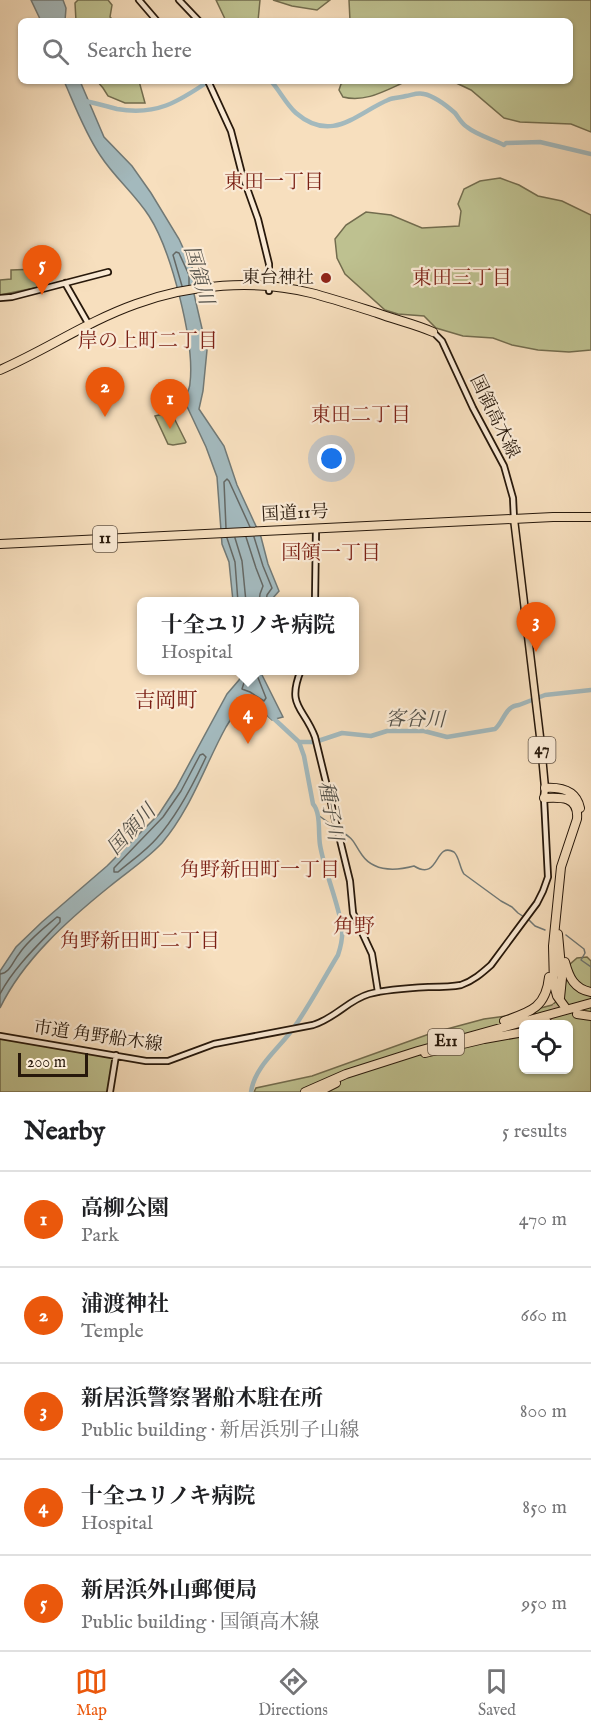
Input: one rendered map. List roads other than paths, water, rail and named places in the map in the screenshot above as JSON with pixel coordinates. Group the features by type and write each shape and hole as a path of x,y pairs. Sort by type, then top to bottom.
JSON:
{"highway":[{"path":"0,368 134,300 235,282 311,290 434,332"},
{"name":"国道11号","path":"0,544 591,517"},
{"path":"545,788 555,787 567,790 576,797 581,811 562,875 558,921 558,948 562,978 560,1003 554,985 553,945"},
{"path":"438,1045 522,1015 537,1006 544,998 548,988 561,867 578,813 575,805 567,799 544,798"},
{"path":"558,921 563,957 570,976 579,988 591,992"},
{"name":"E11","path":"305,1092 361,1069 438,1045 591,1005"},
{"name":"E11","path":"541,1020 591,1005"},
{"path":"577,1014 591,1016"},
{"name":"E11","path":"318,1092 362,1073 519,1026"},
{"path":"419,1055 484,1038 519,1033"}],"main road":[{"name":"47","path":"514,519 536,692 544,798"}],"street":[{"path":"139,0 154,18"},
{"path":"179,0 196,18"},
{"path":"209,84 231,131 258,219 269,264 269,287"},
{"path":"0,298 12,297 108,272"},
{"path":"65,283 88,323"},
{"name":"国領高木線","path":"434,332 442,341 473,408 504,466 513,498 514,519"},
{"path":"315,597 316,529"},
{"path":"299,675 295,688 296,703 315,737 350,881 353,913 372,954 378,992"},
{"name":"市道 角野船木線","path":"0,1036 150,1061 168,1061 214,1044 324,1022 355,999 378,992 453,986 472,980 491,965 543,891 548,877 544,798"},
{"path":"110,1092 116,1055"}],"water":[{"path":"31,0 63,0 66,8 65,18 40,18"},
{"path":"65,84 81,84 104,137 132,166 151,193 179,239 195,274 194,294 207,350 199,409 224,446 237,485 261,537 268,564 279,591 274,597 233,597 229,562 222,544 217,477 184,400 190,385 191,365 185,321 173,273 149,216 106,163 80,119"},
{"path":"241,675 262,675 283,717 272,720 246,696 226,727 181,816 162,843 78,913 48,942 21,973 0,1008 0,971 16,947 107,866 159,814 176,788 227,694"}],"waterway":[{"path":"85,101 117,109 143,111 166,106 204,84"},
{"path":"273,84 296,113 309,122 321,126 344,123 390,99 422,93 444,104 471,130 504,145 506,143 540,142 591,154"},
{"name":"客谷川","path":"299,742 315,742 342,733 371,736 387,731 424,731 447,737 495,729 514,706 545,695 591,690"},
{"name":"種子川","path":"251,1092 258,1073 297,1023 338,955 342,934 340,917 322,855 318,818 304,756 299,742 270,715"},
{"path":"318,815 336,828"},
{"path":"340,831 351,839 367,861 385,869 414,866 422,870 428,869 443,852 448,850 454,852 464,874 524,917"},
{"path":"528,919 535,926 545,930"},
{"path":"566,935 584,949 585,953 581,960 591,967"}],"tunnel":[{"path":"548,1020 557,1006"}],"place":[{"name":"東台神社","path":"326,278"},
{"name":"新居浜外山郵便局","path":"42,295"},
{"name":"浦渡神社","path":"105,417"},
{"name":"高柳公園","path":"170,429"},
{"name":"新居浜警察署船木駐在所","path":"536,652"},
{"name":"十全ユリノキ病院","path":"248,744"}],"district":[{"name":"東田一丁目","path":"274,182"},
{"name":"東田三丁目","path":"462,278"},
{"name":"岸の上町二丁目","path":"148,341"},
{"name":"東田二丁目","path":"361,415"},
{"name":"国領一丁目","path":"331,553"},
{"name":"吉岡町","path":"166,701"},
{"name":"角野新田町一丁目","path":"260,870"},
{"name":"角野","path":"354,927"},
{"name":"角野新田町二丁目","path":"140,941"}],"water label":[{"name":"国領川","path":"198,275"},
{"name":"国領川","path":"132,830"}]}
